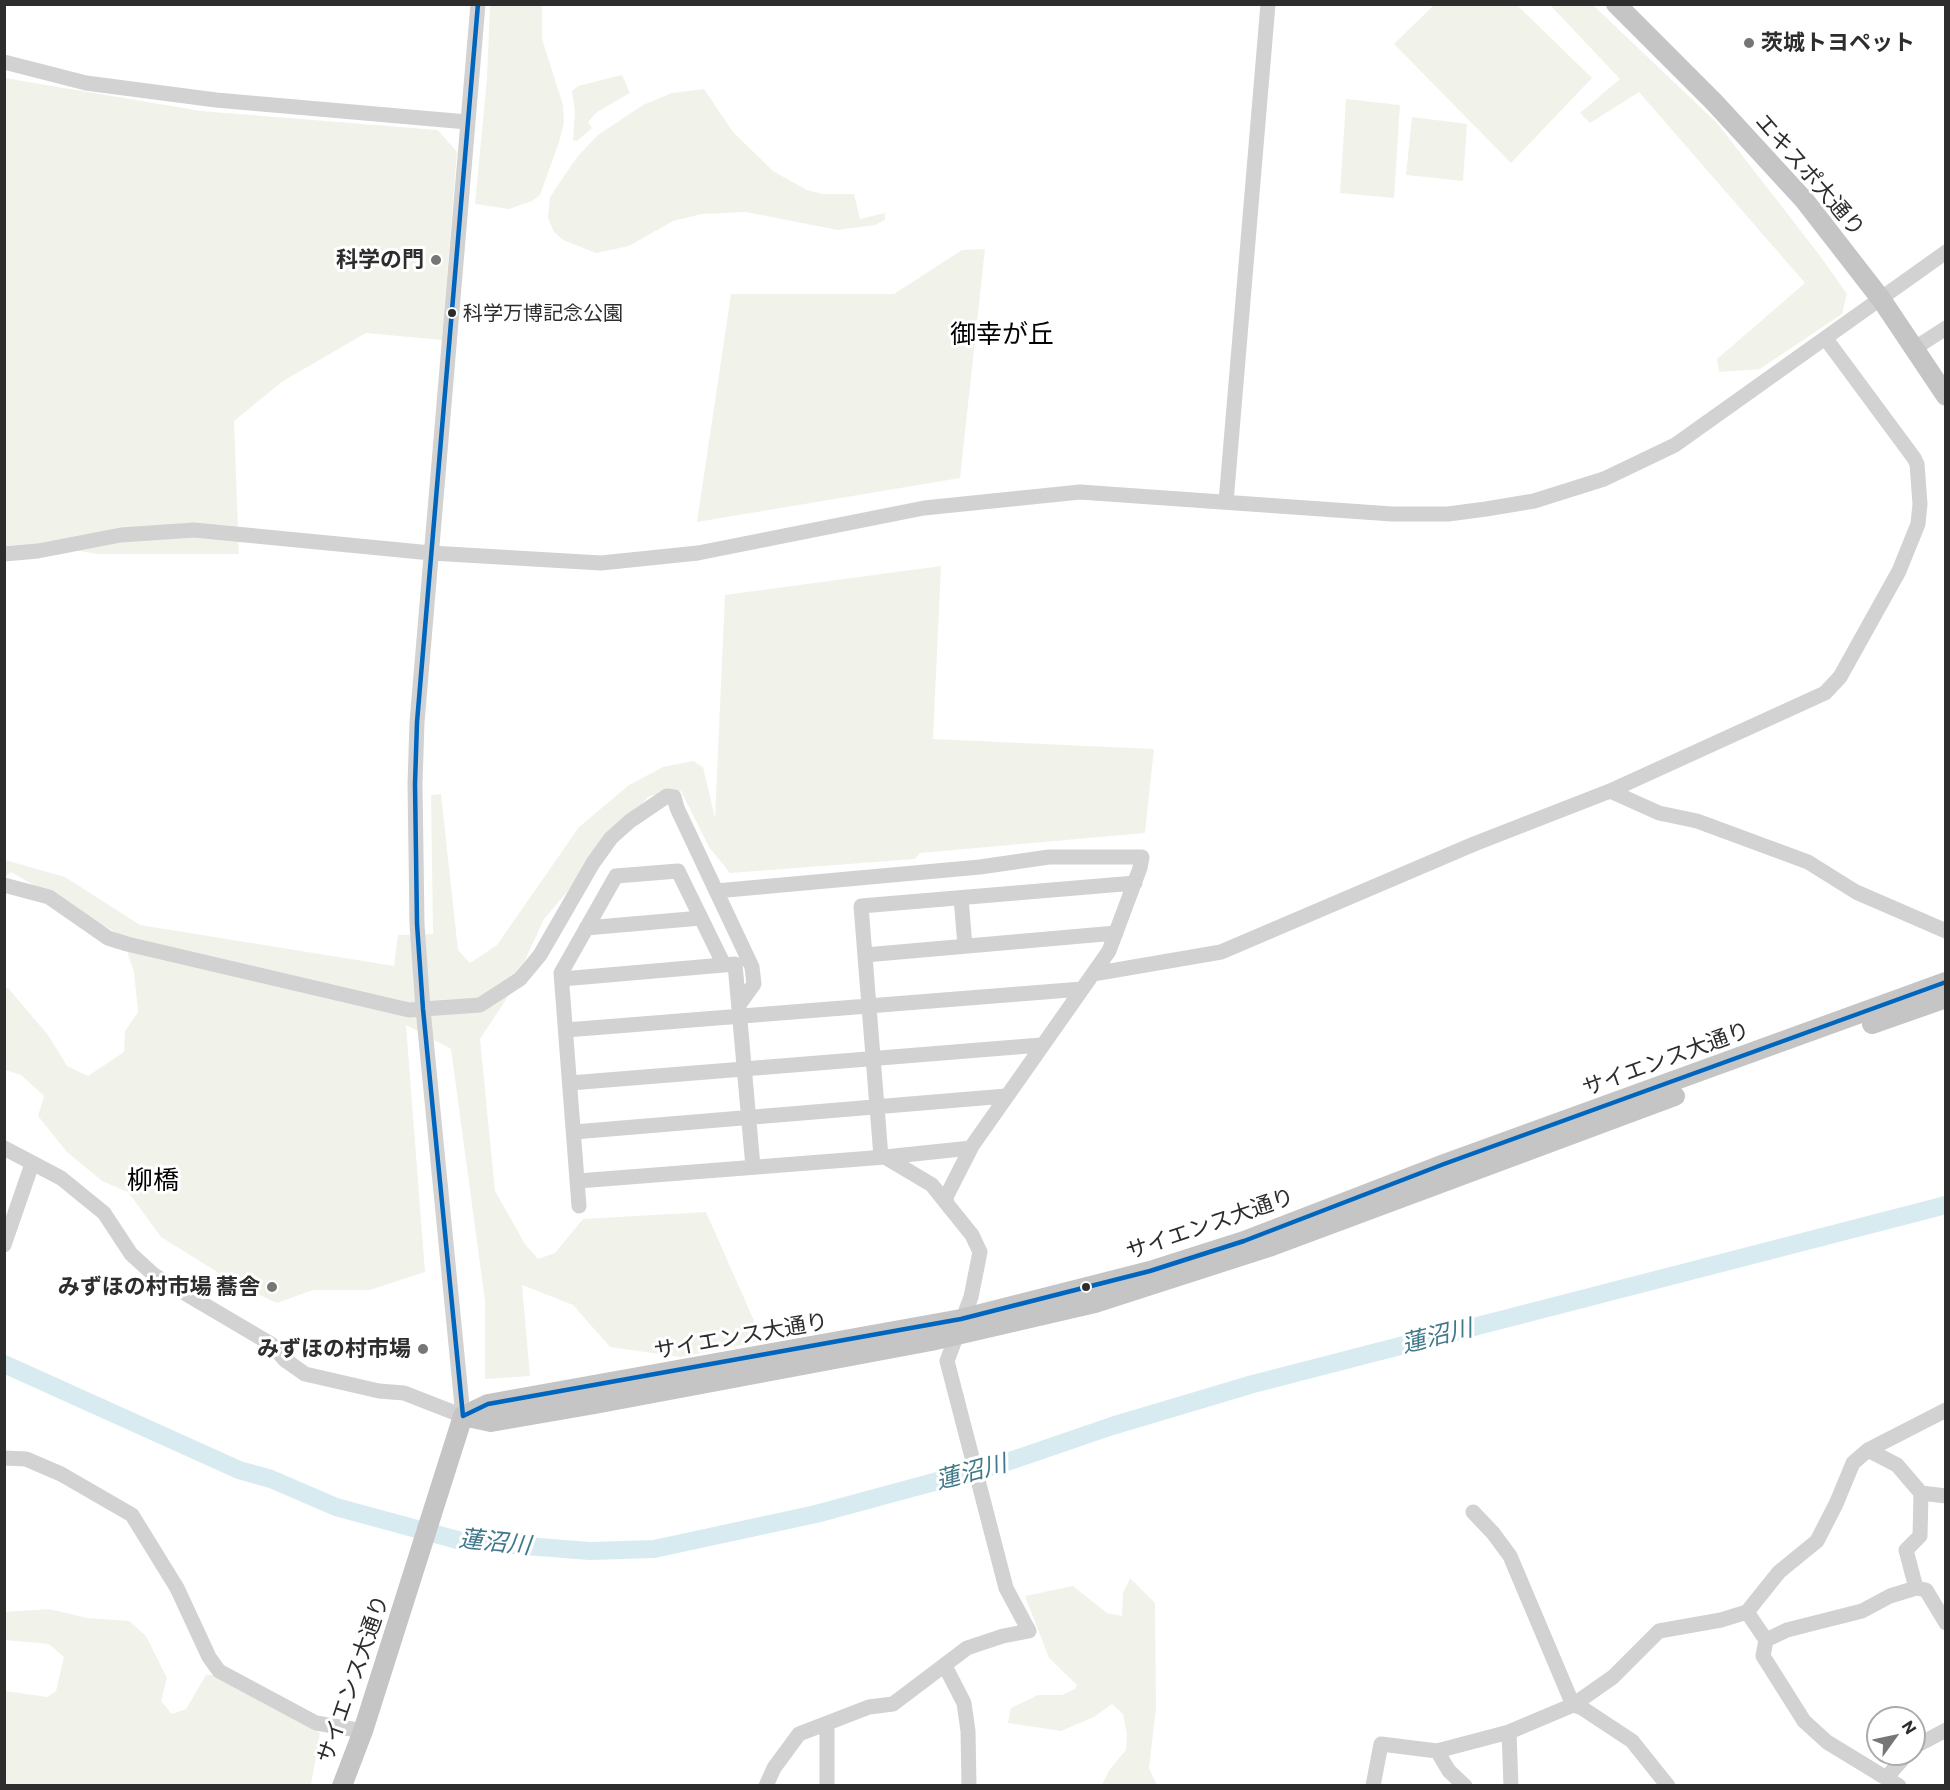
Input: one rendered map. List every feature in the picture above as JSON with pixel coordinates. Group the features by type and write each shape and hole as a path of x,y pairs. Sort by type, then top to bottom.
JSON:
{"main road":[{"name":"エキスポ大通り","path":"1616,4 1714,102 1786,179 1881,299 1946,396"},
{"name":"サイエンス大通り","path":"958,1328 1150,1271 1244,1240 1444,1164 1946,982"},
{"name":"サイエンス大通り","path":"342,1785 363,1731 463,1416 488,1404 958,1328 1095,1303 1272,1246 1709,1083 1946,998"}],"street":[{"path":"4,1148 61,1178 104,1213 131,1254 154,1275 271,1344 285,1360 306,1374 379,1391 404,1393 463,1416 423,1009 417,924 415,784 417,722 478,4"},
{"path":"1226,502 1269,4"},
{"path":"4,62 86,83 216,100 467,122"},
{"path":"4,554 121,535 194,530 431,553 601,563 658,559 924,508 1080,492 1392,514 1448,514 1534,501 1604,479 1675,445 1946,252"},
{"path":"1915,348 1946,328"},
{"path":"1093,974 1221,952 1474,844 1610,790 1825,693 1840,678 1899,571 1918,524 1920,504 1917,464 1826,339"},
{"path":"1610,790 1659,813 1697,821 1808,862 1856,892 1946,931"},
{"path":"4,885 50,897 108,938 117,941 409,1010 480,1005 520,979 540,955 593,863 611,838 630,821 667,796 674,797 754,975 754,984 739,1010"},
{"path":"716,891 980,867 1049,857 1142,856 1135,883 1109,951 971,1148 946,1197 947,1204"},
{"path":"579,1206 561,973 615,876 678,871 724,965"},
{"path":"883,1157 861,906 1135,883"},
{"path":"961,898 964,946"},
{"path":"586,928 701,918"},
{"path":"865,955 1116,933"},
{"path":"562,979 735,964 753,1167"},
{"path":"566,1030 739,1010 869,1006 1082,989"},
{"path":"570,1083 1041,1045"},
{"path":"574,1132 1006,1096"},
{"path":"578,1181 971,1148"},
{"path":"766,1785 774,1768 799,1734 869,1707 893,1704 967,1648 1003,1636 1029,1631 1006,1588 948,1361 970,1297 980,1252 972,1235 932,1185 883,1157"},
{"path":"4,1245 32,1164"},
{"path":"1373,1785 1381,1744 1437,1751 1509,1732 1573,1705 1612,1677 1659,1631 1721,1620 1747,1612 1779,1572 1817,1541 1853,1463 1868,1450 1946,1410"},
{"path":"1868,1450 1897,1465 1921,1493 1920,1536 1906,1550 1916,1588"},
{"path":"4,1458 26,1459 61,1474 132,1515 177,1588 209,1657 219,1671 316,1723 363,1731"},
{"path":"1921,1493 1946,1496"},
{"path":"1473,1512 1510,1556 1573,1705 1609,1724 1632,1741 1668,1785"},
{"path":"1766,1640 1787,1630 1862,1611 1890,1596 1916,1588 1926,1590 1946,1623"},
{"path":"1747,1612 1766,1640 1763,1656 1804,1721 1827,1742 1891,1783 1900,1766"},
{"path":"945,1666 964,1703 968,1731 969,1785"},
{"path":"827,1785 828,1724"},
{"path":"1926,1741 1946,1730"},
{"path":"1509,1732 1511,1785"},
{"path":"1437,1751 1449,1771 1465,1785"}],"shaded area":[{"path":"490,5 542,5 542,39 563,105 564,123 540,195 532,201 509,209 475,204 487,78"},
{"path":"1434,5 1517,5 1592,78 1511,163 1394,44"},
{"path":"1550,5 1593,5 1717,123 1847,294 1842,314 1760,369 1719,372 1717,359 1805,283 1639,92 1590,123 1580,113 1620,79"},
{"path":"622,75 630,93 597,112 588,122 592,128 577,141 573,140 575,112 572,91 578,86"},
{"name":"科学万博記念公園","path":"5,78 201,111 438,130 457,152 442,340 366,333 283,381 234,421 239,554 97,554 41,544 5,549"},
{"path":"704,89 733,132 773,171 807,190 823,194 854,194 860,219 885,213 885,220 875,225 838,230 746,212 702,214 673,221 629,246 596,253 563,240 554,232 548,218 550,197 577,157 598,135 643,105 672,93"},
{"path":"1346,99 1400,105 1394,198 1340,193"},
{"path":"1412,117 1467,124 1463,181 1406,175"},
{"path":"985,249 960,478 697,522 731,294 894,294 962,250"},
{"path":"941,566 933,739 1154,749 1145,833 920,853 915,859 730,873 709,847 681,791 649,796 544,919 509,995 480,1039 495,1191 525,1244 538,1259 555,1253 583,1219 706,1212 763,1341 680,1357 610,1347 573,1305 522,1285 530,1376 485,1379 485,1301 451,1049 406,1025 425,1272 370,1290 313,1290 277,1303 238,1285 161,1237 128,1192 102,1181 67,1152 38,1116 44,1096 21,1075 5,1070 4,987 8,988 48,1035 67,1066 88,1076 124,1052 125,1031 138,1012 134,972 122,936 11,872 5,877 5,860 65,877 140,925 394,966 398,935 433,934 431,795 441,794 458,950 470,963 497,945 579,827 629,785 663,767 693,761 703,767 715,818 725,595"},
{"path":"1130,1578 1155,1603 1156,1708 1149,1768 1157,1785 1102,1785 1110,1769 1126,1750 1127,1735 1123,1714 1112,1704 1094,1717 1061,1731 1008,1723 1011,1708 1038,1695 1062,1695 1075,1689 1077,1685 1049,1658 1025,1596 1073,1586 1107,1613 1122,1616 1123,1593"},
{"path":"49,1609 87,1618 129,1621 146,1636 167,1678 161,1701 172,1714 186,1709 206,1675 212,1675 320,1733 311,1785 5,1785 5,1691 47,1697 56,1691 64,1657 49,1644 5,1640 4,1612"}],"waterway":[{"name":"蓮沼川","path":"4,1364 239,1470 271,1479 336,1507 461,1541 590,1551 654,1549 816,1514 1004,1463 1112,1426 1253,1384 1946,1205"}],"transit line":[{"path":"463,1416 423,1009 417,924 415,784 417,722 478,4"},
{"path":"463,1416 488,1404 961,1319 1150,1271 1244,1241 1444,1164 1946,982"}],"place":[{"name":"茨城トヨペット","path":"1749,43"},
{"name":"科学の門","path":"436,260"},
{"name":"科学万博記念公園","path":"452,313"},
{"name":"みずほの村市場 蕎舎","path":"272,1287"},
{"name":"みずほの村市場","path":"423,1349"}],"district":[{"name":"御幸が丘","path":"1002,334"},
{"name":"柳橋","path":"153,1180"}]}
